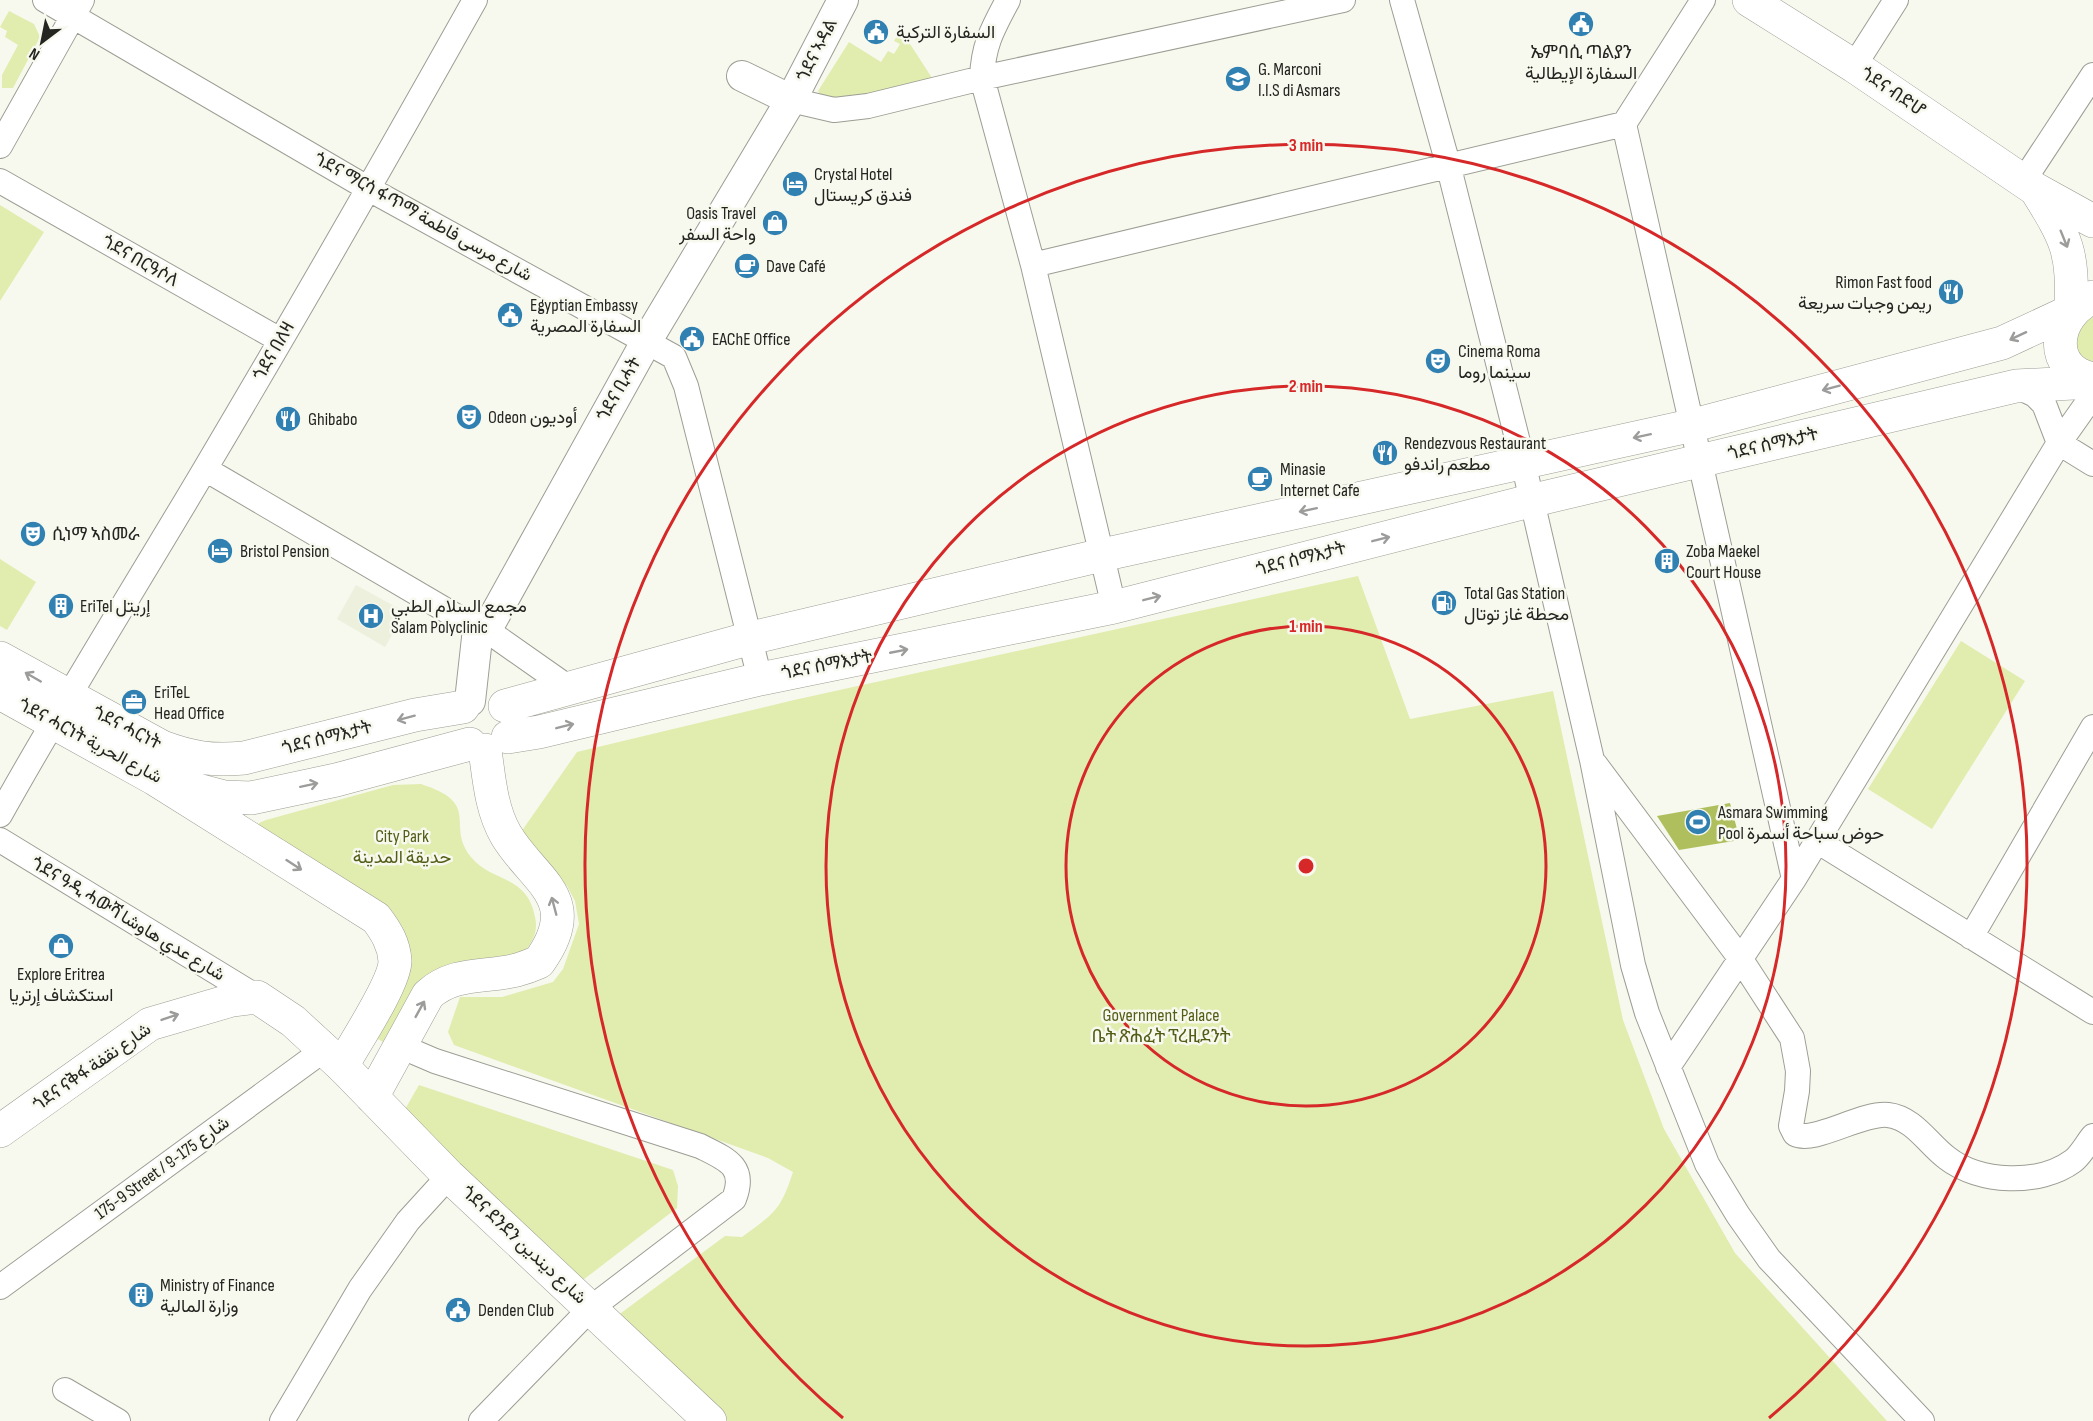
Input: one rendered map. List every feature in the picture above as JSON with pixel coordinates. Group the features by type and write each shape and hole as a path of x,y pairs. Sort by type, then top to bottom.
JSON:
{"main road":[{"name":"ጎደና ብድሆ","path":"1749,0 1854,66 2029,184 2093,221"},
{"path":"2029,184 2066,239 2071,268 2082,304"},
{"name":"ጎደና ሰማእታት","path":"251,798 336,780 568,688 751,638 1102,555 1694,425 2002,343 2082,304"},
{"name":"ጎደና ሰማእታት","path":"2082,304 2062,328 2063,355 2076,372 2093,380"},
{"name":"ጎደና ሰማእታት","path":"189,758 216,761 244,758 415,715 484,720 539,732 760,679 1114,607 1530,501 2016,386 2093,380"},
{"name":"ጎደና ሓርነት شارع الحرية","path":"0,658 59,709 155,779 225,797 251,798"},
{"name":"ጎደና ሓርነት شارع الحرية","path":"0,693 59,709"},
{"name":"ጎደና ሓርነት","path":"59,709 189,758"},
{"path":"372,1097 428,995 440,984 461,977 516,970 539,962 555,932 557,914 551,893 537,871 506,834 499,820 493,800 484,720"},
{"path":"244,758 251,798 251,837"},
{"path":"155,779 251,837 376,918 387,931 393,946 395,963 387,987 333,1057 293,1021 257,997"},
{"name":"ጎደና ናቅፋ شارع نقفة","path":"0,1131 150,1024 214,1004 257,997"},
{"name":"ጎደና ደንደን شارع ديندين","path":"333,1057 449,1176 710,1421"}],"street":[{"name":"ጎደና ማርሳ ፋጥማ شارع مرسى فاطمة","path":"45,0 77,8 369,189 674,357 681,370 760,679"},
{"name":"ጎደና በለዛ","path":"0,815 59,709 205,469 369,189 475,0"},
{"name":"ጎደና ኣዳል","path":"791,100 843,0"},
{"path":"1008,0 989,35 982,54 982,78 1033,265 1114,607"},
{"path":"742,76 791,100 834,110 868,106 982,78 1343,0"},
{"path":"1402,0 1448,164 1523,462 1530,501 1592,760 1633,964 1647,1013 1707,1164 1769,1259 1922,1421"},
{"path":"1033,265 1448,164 1624,124 1703,0"},
{"path":"1854,66 1896,0"},
{"path":"0,146 77,8"},
{"path":"2029,184 2093,75"},
{"name":"ጎደና ቢሓት","path":"484,720 488,628 646,342 791,100"},
{"path":"1624,124 1694,425 1700,461 1794,879"},
{"name":"ጎደና በርዓሶለ","path":"0,181 280,340"},
{"path":"2016,386 2034,395 2044,404 2059,443 2093,464"},
{"path":"1668,1067 1794,879 2059,443 2093,395"},
{"path":"205,469 488,628 568,688"},
{"path":"1971,938 2093,727"},
{"path":"1592,760 1740,958 1792,1038 1796,1056 1797,1091 1792,1131 1800,1137 1868,1117 1889,1115 1908,1123 1947,1159 1975,1173 2012,1179 2043,1174 2073,1161 2093,1136"},
{"name":"ጎደና ዓዲ ሓውሻ شارع عدي هاوشا","path":"0,840 257,997"},
{"path":"1817,841 2085,1007 2093,1030"},
{"path":"400,1046 435,1060 700,1146 727,1160 739,1175 739,1187 734,1199 591,1308 481,1421"},
{"name":"175-9 Street / شارع 175-9","path":"0,1287 333,1057"},
{"path":"282,1421 360,1289 408,1221 449,1176"},
{"path":"66,1390 118,1421"}],"shaded area":[{"name":"مجمع السلام الطبي Salam Polyclinic","path":"356,585 405,612 385,647 337,619"},
{"name":"Asmara Swimming Pool حوض سباحة أسمرة","path":"1730,803 1740,840 1679,850 1657,816"}],"green space":[{"path":"9,11 34,24 40,37 13,88 2,88 2,75 18,45 5,37 7,31 0,27"},
{"path":"901,30 934,81 829,109 818,91 849,42 881,62 888,51 894,54 900,44 894,41"},
{"path":"0,205 44,232 0,301"},
{"path":"2093,309 2093,363 2081,356 2074,346 2079,324"},
{"path":"0,559 36,582 7,630 0,626"},
{"name":"Government Palace ቤት ጽሕፈት ፕረዚደንት","path":"1358,576 1410,719 1553,691 1623,1020 1664,1129 1735,1253 1887,1421 727,1421 617,1316 725,1236 742,1237 762,1222 780,1204 793,1172 768,1158 454,1045 448,1032 460,997 502,997 553,982 563,969 579,924 575,901 567,886 531,853 521,832 577,752 794,700"},
{"path":"1961,641 2025,681 1932,829 1868,789"},
{"name":"City Park حديقة المدينة","path":"421,784 451,799 457,807 464,845 471,857 479,865 517,886 525,893 531,903 536,931 525,951 420,981 413,988 383,1042 373,1036 405,961 258,828 259,823 266,820 393,785"},
{"path":"419,1085 673,1170 678,1186 677,1208 583,1280 404,1111"}],"place":[{"name":"ኤምባሲ ጣልያን السفارة الإيطالية","path":"1581,24"},
{"name":"السفارة التركية","path":"876,32"},
{"name":"G. Marconi I.I.S di Asmars","path":"1238,79"},
{"name":"Crystal Hotel فندق كريستال","path":"795,184"},
{"name":"Oasis Travel واحة السفر","path":"775,223"},
{"name":"Dave Café","path":"747,266"},
{"name":"Rimon Fast food ريمن وجبات سريعة","path":"1951,292"},
{"name":"Egyptian Embassy السفارة المصرية","path":"510,315"},
{"name":"EAChE Office","path":"692,339"},
{"name":"Cinema Roma سينما روما","path":"1438,361"},
{"name":"Odeon أوديون","path":"469,417"},
{"name":"Ghibabo","path":"288,419"},
{"name":"Rendezvous Restaurant مطعم راندفو","path":"1385,453"},
{"name":"Minasie Internet Cafe","path":"1260,479"},
{"name":"ሲነማ ኣስመራ","path":"33,534"},
{"name":"Bristol Pension","path":"220,551"},
{"name":"Zoba Maekel Court House","path":"1667,561"},
{"name":"Total Gas Station محطة غاز توتال","path":"1444,603"},
{"name":"EriTel إريتل","path":"61,606"},
{"name":"مجمع السلام الطبي Salam Polyclinic","path":"371,616"},
{"name":"EriTeL Head Office","path":"134,702"},
{"name":"Asmara Swimming Pool حوض سباحة أسمرة","path":"1698,822"},
{"name":"Explore Eritrea استكشاف إرتريا","path":"61,946"},
{"name":"Ministry of Finance وزارة المالية","path":"141,1295"},
{"name":"Denden Club","path":"458,1310"}]}
